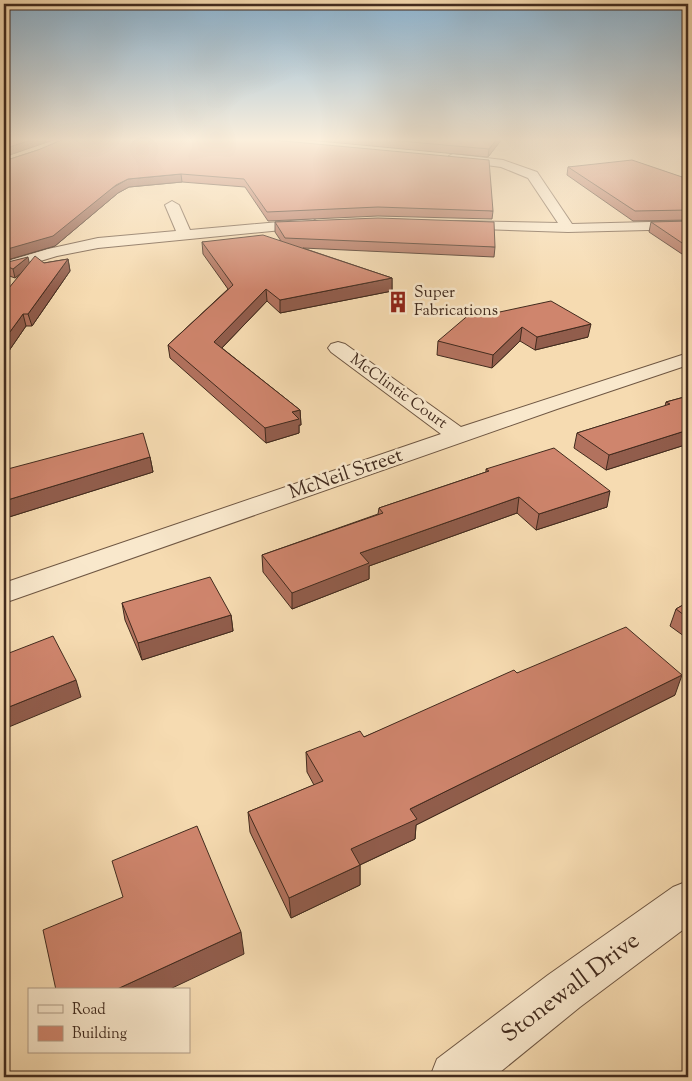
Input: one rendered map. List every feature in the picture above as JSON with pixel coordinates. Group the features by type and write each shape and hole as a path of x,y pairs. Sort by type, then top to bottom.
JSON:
{"street":[{"path":"543,189 568,228"},
{"path":"172,205 184,234"},
{"path":"4,268 74,247 184,234 331,222"},
{"path":"438,224 568,228 688,225"},
{"name":"McClintic Court","path":"338,348 458,436"},
{"name":"McNeil Street","path":"4,593 458,436 688,359"},
{"name":"Stonewall Drive","path":"454,1077 564,990 688,901"}],"building":[{"path":"4,189 111,189 53,236 4,250"},
{"path":"251,189 491,189 493,211 378,207 267,212"},
{"path":"602,189 688,189 688,210 635,211"},
{"path":"378,218 494,222 495,247 285,238 275,222"},
{"path":"688,221 688,247 651,222"},
{"path":"263,235 392,278 280,300 266,289 214,342 300,410 292,412 299,419 265,428 168,345 233,285 202,242"},
{"path":"35,256 44,263 68,259 28,314 23,314 4,340 4,294"},
{"path":"28,257 13,269 4,265 4,263"},
{"path":"551,301 591,324 537,337 522,327 493,355 438,341 478,307 495,313"},
{"path":"688,396 688,430 609,455 577,433 670,404 666,402"},
{"path":"143,433 150,457 4,501 4,470"},
{"path":"554,448 610,491 539,514 519,497 360,553 369,563 292,593 262,555 383,513 379,508 489,471 486,469"},
{"path":"210,577 231,615 138,643 122,603"},
{"path":"688,602 688,618 676,609"},
{"path":"626,627 682,675 410,809 417,819 351,849 360,865 289,898 248,812 323,781 306,752 360,731 364,737 514,670 517,673"},
{"path":"53,636 76,680 4,709 4,655"},
{"path":"197,826 241,932 119,988 56,988 43,930 123,897 112,861"}],"place":[{"name":"Super Fabrications","path":"398,302"}]}
